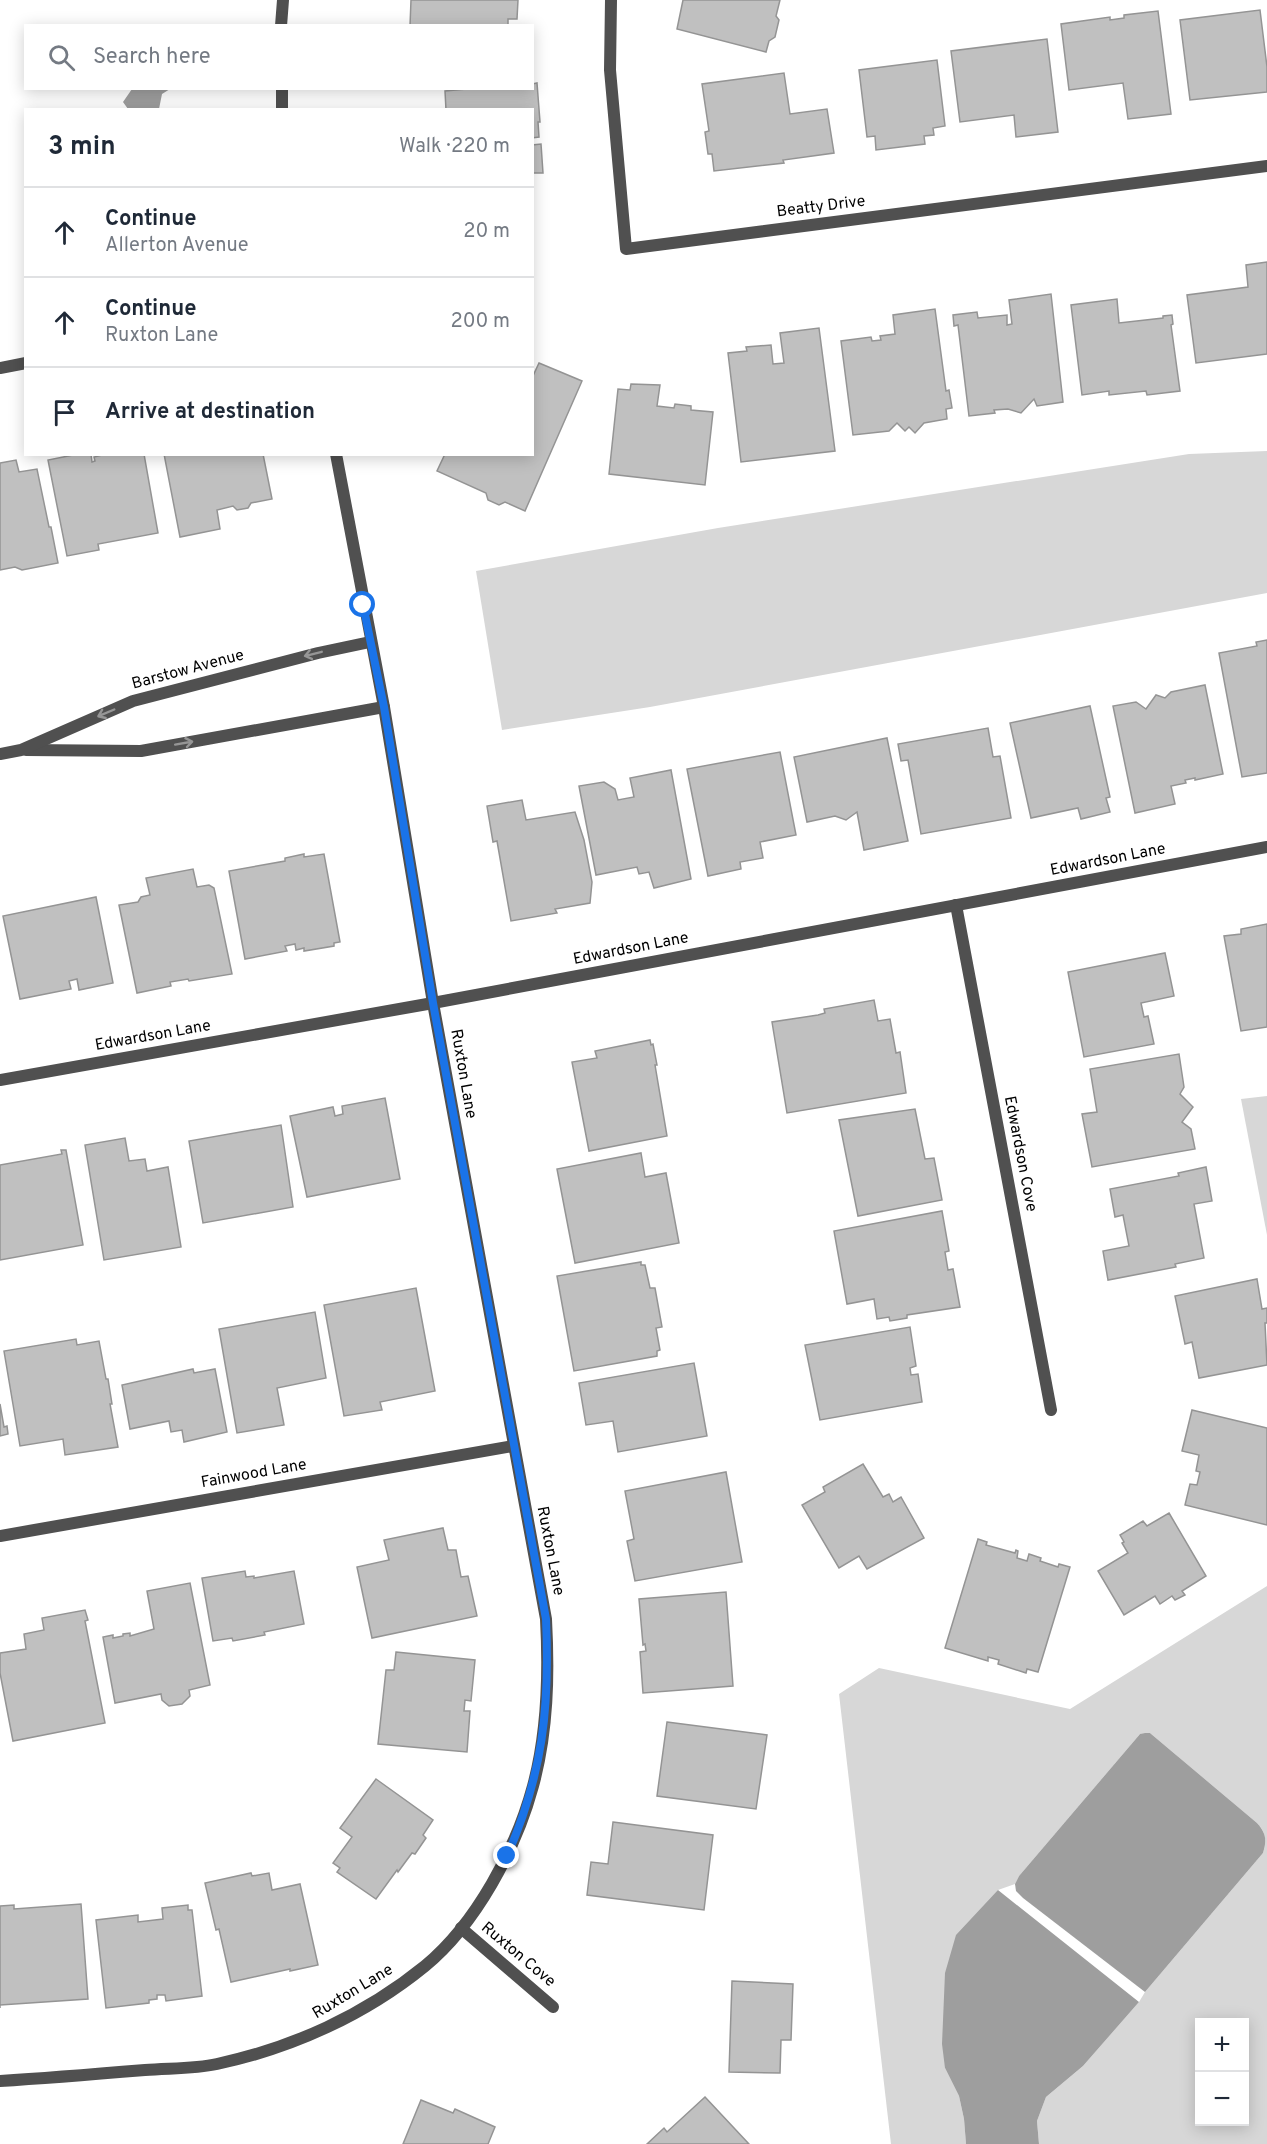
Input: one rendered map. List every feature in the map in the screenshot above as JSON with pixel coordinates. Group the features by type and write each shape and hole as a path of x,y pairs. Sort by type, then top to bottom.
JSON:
{"street":[{"path":"281,24 283,0"},
{"name":"Beatty Drive","path":"611,0 610,70 626,249 1267,166"},
{"path":"282,90 282,108"},
{"path":"0,368 24,363"},
{"name":"Ruxton Lane","path":"0,2081 215,2065 272,2050 326,2029 385,1995 426,1965 461,1928 487,1892 507,1856 534,1784 547,1704 546,1619 433,1003 384,707 336,456"},
{"name":"Barstow Avenue","path":"21,750 134,701 318,653 370,642"},
{"name":"Barstow Avenue","path":"0,754 21,750 141,751 384,707"},
{"name":"Edwardson Lane","path":"0,1080 433,1003 1267,847"},
{"name":"Edwardson Cove","path":"956,905 1051,1410"},
{"name":"Fainwood Lane","path":"0,1536 513,1446"},
{"name":"Ruxton Cove","path":"461,1928 553,2007"}],"shaded area":[{"path":"131,90 168,90 162,94 159,108 127,108 123,102"},
{"path":"1267,451 1267,593 650,707 502,730 476,571 718,528 1189,454"},
{"path":"1267,1096 1267,1235 1241,1099"},
{"path":"1267,1586 1267,2144 1039,2144 1037,2121 1046,2097 1083,2066 1263,1853 1265,1841 1260,1826 1150,1733 1140,1734 1019,1876 1015,1884 998,1890 945,2068 959,2096 966,2144 891,2144 839,1694 879,1668 1070,1709"},
{"path":"1150,1733 1257,1823 1264,1833 1265,1844 1263,1853 1145,1992 1023,1898 1016,1891 1015,1884 1019,1876 1140,1734"},
{"path":"998,1890 1139,2002 1083,2066 1046,2097 1037,2121 1039,2144 966,2144 959,2096 945,2068 942,2044 945,1973 956,1935"}],"building":[{"path":"411,0 518,0 517,19 508,19 508,24 410,24"},
{"path":"683,0 780,0 776,16 779,20 775,37 769,41 766,52 677,29"},
{"path":"1260,10 1267,67 1267,92 1190,100 1180,20"},
{"path":"1158,11 1171,114 1128,119 1123,83 1069,90 1061,24 1110,17 1110,20 1124,18 1124,15"},
{"path":"1047,39 1058,132 1016,137 1014,115 960,122 951,51"},
{"path":"937,60 945,126 933,128 934,135 924,136 925,144 876,150 875,136 867,137 859,70"},
{"path":"784,73 790,114 827,109 834,153 783,160 784,163 714,171 712,154 708,154 705,132 709,131 702,84"},
{"path":"537,83 539,137 534,138 534,108 446,108 445,91 534,90 534,84"},
{"path":"541,144 543,173 534,173 534,145"},
{"path":"1267,262 1267,354 1196,363 1187,295 1248,287 1246,265"},
{"path":"1051,294 1063,402 1037,406 1034,399 1021,413 1008,409 969,416 958,325 954,326 953,315 977,312 978,318 1007,315 1007,325 1012,324 1009,300"},
{"path":"1117,299 1119,323 1172,315 1173,324 1171,325 1180,391 1147,395 1146,391 1109,395 1109,391 1082,395 1071,305"},
{"path":"935,309 946,391 949,390 952,408 946,409 947,419 924,423 915,433 909,427 905,431 897,423 889,431 853,435 841,341 871,337 872,341 881,340 880,336 895,334 893,315"},
{"path":"819,328 835,451 741,462 728,353 747,351 746,347 771,345 773,364 784,363 780,333"},
{"path":"539,363 582,381 525,511 505,502 499,505 488,500 486,493 437,471 444,456 534,456 534,374"},
{"path":"631,384 660,385 657,406 674,408 675,404 691,406 691,410 713,412 705,485 609,474 618,389 630,390"},
{"path":"68,456 91,456 92,462 95,461 94,457 98,456 144,456 158,533 98,544 99,550 67,556 48,460"},
{"path":"164,456 263,456 272,499 251,503 248,508 237,510 233,506 217,510 220,529 180,537"},
{"path":"16,460 19,472 37,469 58,563 22,570 15,567 0,570 0,463"},
{"path":"1267,640 1267,773 1242,777 1219,653 1257,646 1256,642"},
{"path":"1205,685 1223,774 1185,780 1186,783 1171,786 1175,804 1135,813 1113,706 1136,702 1146,709 1156,695 1165,698 1171,692"},
{"path":"1090,706 1110,797 1106,798 1110,812 1081,819 1078,808 1031,818 1010,723"},
{"path":"988,728 993,757 1000,756 1011,818 921,834 908,760 901,761 898,744"},
{"path":"887,738 908,841 864,850 857,812 846,820 835,816 807,822 794,757"},
{"path":"780,752 796,835 760,842 763,858 740,862 741,869 708,876 687,769"},
{"path":"671,770 691,879 654,888 649,872 639,874 637,867 596,875 579,786 604,782 615,789 618,800 634,797 630,778"},
{"path":"522,800 526,820 575,812 584,840 592,882 590,903 555,909 557,913 511,921 497,841 493,842 487,806"},
{"path":"304,854 304,857 324,854 340,942 334,943 334,946 304,951 304,948 296,950 295,944 285,946 287,951 245,959 229,871 285,861 285,858"},
{"path":"193,869 197,887 209,885 214,888 232,974 170,982 171,986 137,993 119,905 138,902 141,897 150,895 146,878"},
{"path":"96,897 113,983 79,990 77,979 69,981 71,989 20,999 3,916"},
{"path":"1267,924 1267,1027 1241,1031 1224,936 1241,934 1241,929"},
{"path":"1165,953 1174,996 1141,1003 1144,1017 1148,1016 1154,1044 1084,1057 1068,972"},
{"path":"874,1000 878,1021 890,1019 896,1053 900,1052 906,1093 787,1113 772,1022 818,1015 825,1013 824,1009"},
{"path":"650,1040 651,1045 653,1044 657,1065 655,1065 667,1136 589,1151 572,1062 597,1058 595,1051"},
{"path":"1179,1054 1184,1087 1180,1094 1193,1107 1182,1122 1191,1129 1195,1149 1092,1167 1082,1114 1097,1112 1090,1069"},
{"path":"385,1098 400,1179 307,1197 290,1116 333,1107 335,1116 343,1114 342,1106"},
{"path":"915,1109 925,1159 934,1158 942,1200 858,1216 839,1120"},
{"path":"281,1125 293,1207 203,1223 189,1141"},
{"path":"125,1138 129,1161 145,1159 147,1171 168,1167 181,1247 104,1260 85,1145"},
{"path":"61,1150 66,1150 83,1245 0,1260 0,1165 62,1154"},
{"path":"641,1153 645,1177 666,1173 679,1243 575,1263 557,1169"},
{"path":"1206,1167 1212,1201 1194,1204 1204,1258 1175,1264 1176,1267 1108,1280 1103,1251 1129,1246 1123,1215 1115,1217 1110,1189 1179,1176 1178,1173"},
{"path":"942,1211 949,1251 945,1252 948,1270 953,1269 960,1307 907,1315 907,1318 890,1321 889,1317 877,1319 874,1299 847,1304 834,1231"},
{"path":"641,1262 641,1265 645,1265 650,1288 655,1288 662,1327 656,1328 660,1350 657,1351 657,1356 574,1371 557,1276"},
{"path":"1257,1279 1262,1309 1267,1308 1267,1323 1265,1323 1267,1365 1199,1378 1192,1342 1185,1344 1175,1296"},
{"path":"416,1288 435,1391 380,1402 382,1410 344,1416 324,1305"},
{"path":"315,1312 326,1378 277,1388 284,1425 237,1433 219,1329"},
{"path":"910,1327 916,1366 910,1368 911,1375 918,1374 922,1402 820,1420 805,1345"},
{"path":"76,1339 77,1345 99,1341 106,1379 108,1379 118,1447 65,1455 63,1439 20,1446 4,1351"},
{"path":"694,1363 707,1436 618,1452 613,1421 586,1425 579,1383"},
{"path":"193,1369 194,1373 215,1369 227,1432 184,1442 182,1430 171,1432 169,1421 130,1429 122,1385"},
{"path":"0,1404 4,1427 7,1426 8,1434 0,1436"},
{"path":"1192,1410 1267,1428 1267,1525 1185,1505 1190,1484 1197,1485 1200,1472 1196,1471 1199,1455 1182,1451"},
{"path":"863,1464 883,1497 889,1494 893,1502 901,1497 924,1538 867,1569 859,1556 839,1568 802,1505 825,1492 823,1487"},
{"path":"726,1472 742,1562 635,1581 627,1541 634,1539 625,1491"},
{"path":"1169,1513 1206,1576 1182,1591 1185,1595 1175,1600 1172,1596 1160,1604 1155,1596 1124,1615 1098,1571 1128,1553 1120,1535 1143,1521 1147,1526"},
{"path":"443,1528 448,1550 456,1550 461,1577 468,1576 477,1616 372,1638 357,1567 389,1560 384,1540"},
{"path":"978,1539 987,1542 986,1545 1015,1553 1016,1550 1018,1551 1017,1558 1027,1561 1029,1554 1041,1558 1040,1561 1058,1567 1059,1564 1070,1567 1038,1672 1027,1669 1026,1673 998,1664 999,1660 988,1657 988,1661 945,1648"},
{"path":"245,1571 246,1577 254,1576 254,1578 294,1571 304,1624 233,1641 232,1638 213,1641 202,1578"},
{"path":"190,1583 210,1685 189,1690 190,1696 182,1704 169,1706 162,1700 161,1694 115,1703 103,1637 113,1635 113,1638 130,1633 130,1636 154,1629 147,1591"},
{"path":"726,1592 733,1686 643,1693 640,1652 646,1651 645,1644 643,1645 639,1599"},
{"path":"85,1610 88,1620 85,1621 105,1723 13,1741 0,1673 0,1653 26,1649 24,1634 44,1630 42,1618"},
{"path":"396,1652 475,1660 471,1701 465,1700 464,1711 470,1711 467,1752 378,1744 386,1670 394,1670"},
{"path":"667,1722 767,1735 756,1809 657,1796"},
{"path":"376,1779 433,1820 423,1835 426,1838 415,1854 412,1853 398,1872 397,1870 376,1899 337,1872 340,1868 333,1863 352,1837 340,1828"},
{"path":"613,1822 713,1835 704,1910 587,1895 591,1862 608,1864"},
{"path":"251,1873 252,1876 269,1873 272,1890 300,1884 318,1965 231,1982 219,1929 216,1930 205,1883"},
{"path":"81,1904 88,1999 0,2005 0,1906 14,1905 14,1909"},
{"path":"188,1905 188,1910 192,1910 202,1996 166,2001 165,1995 157,1995 157,1999 149,2000 149,2003 106,2008 96,1920 138,1915 138,1922 163,1919 162,1908"},
{"path":"732,1981 793,1984 791,2040 781,2040 780,2073 729,2072"},
{"path":"705,2097 749,2144 647,2144 664,2128 667,2132"},
{"path":"421,2100 453,2113 455,2109 495,2127 488,2144 403,2144"}],"route":[{"path":"363,605 384,707 433,1003 546,1619 547,1704 542,1740 534,1784 507,1856"}]}
